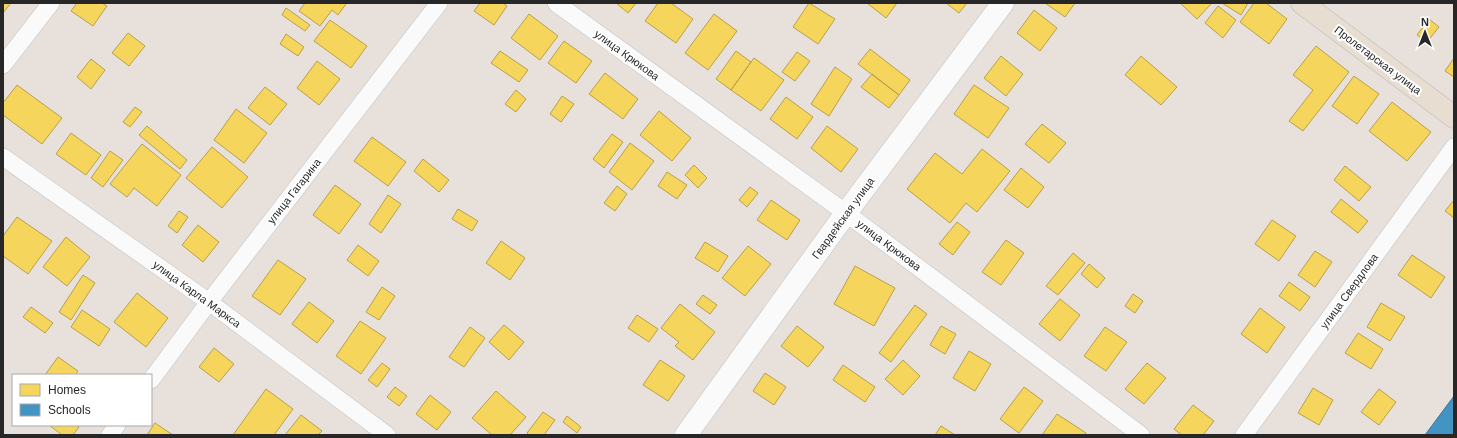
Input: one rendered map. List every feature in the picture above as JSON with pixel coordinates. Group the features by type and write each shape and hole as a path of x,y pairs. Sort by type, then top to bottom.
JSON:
{"main road":[{"name":"Пролетарская улица","path":"1302,3 1454,116"}],"street":[{"path":"3,65 51,3"},
{"name":"улица Гагарина","path":"152,379 209,302 439,3"},
{"name":"улица Крюкова","path":"556,3 846,213 1141,435"},
{"name":"Гвардейская улица","path":"686,435 846,213 1003,3"},
{"name":"улица Свердлова","path":"1244,435 1454,146"},
{"name":"улица Карла Маркса","path":"3,157 209,302 388,435"},
{"path":"110,435 116,426"}],"building: Homes":[{"path":"3,3 11,3 3,13"},
{"path":"77,3 102,3 107,6 93,26 71,11"},
{"path":"305,3 346,4 338,15 332,10 320,26 299,11"},
{"path":"480,3 503,3 507,6 494,25 474,11"},
{"path":"616,3 636,3 628,13"},
{"path":"658,3 671,3 693,19 676,43 645,21"},
{"path":"809,3 835,19 818,44 793,27"},
{"path":"867,3 897,3 886,18"},
{"path":"946,3 967,3 959,13"},
{"path":"1045,3 1075,3 1065,17"},
{"path":"1180,3 1212,3 1197,19"},
{"path":"1222,3 1248,3 1241,15"},
{"path":"1254,3 1266,3 1287,19 1269,44 1240,22"},
{"path":"1218,6 1236,20 1223,38 1205,23"},
{"path":"286,8 310,25 305,31 282,15"},
{"path":"1034,10 1057,28 1040,51 1017,33"},
{"path":"529,14 558,36 540,60 511,38"},
{"path":"714,14 737,31 708,70 685,53"},
{"path":"1429,19 1439,27 1427,42 1417,35"},
{"path":"330,20 367,46 351,68 314,41"},
{"path":"128,33 145,46 129,66 112,53"},
{"path":"286,34 304,47 298,56 280,44"},
{"path":"564,41 592,61 576,83 548,63"},
{"path":"1316,46 1349,72 1303,131 1289,121 1313,90 1293,75"},
{"path":"870,49 910,80 899,95 858,64"},
{"path":"500,51 528,70 519,82 491,63"},
{"path":"736,51 751,62 731,90 716,79"},
{"path":"797,52 810,61 795,81 782,72"},
{"path":"1001,56 1023,74 1006,96 984,78"},
{"path":"1141,56 1177,87 1161,105 1125,75"},
{"path":"754,58 784,80 761,111 731,90"},
{"path":"1454,58 1454,77 1445,71"},
{"path":"91,59 105,70 91,89 77,77"},
{"path":"317,61 340,79 319,105 297,88"},
{"path":"835,67 852,79 829,116 811,104"},
{"path":"605,73 638,99 623,119 589,94"},
{"path":"872,74 899,95 889,108 861,87"},
{"path":"1354,76 1379,94 1357,124 1332,106"},
{"path":"17,85 62,118 42,144 3,115 3,103"},
{"path":"974,85 1009,108 988,138 954,114"},
{"path":"265,87 287,104 270,125 248,108"},
{"path":"516,90 526,99 516,112 505,104"},
{"path":"562,96 574,104 561,122 550,114"},
{"path":"786,97 813,117 797,139 770,119"},
{"path":"1392,102 1431,132 1407,161 1369,131"},
{"path":"135,107 142,112 130,127 123,122"},
{"path":"236,109 267,133 244,163 214,140"},
{"path":"659,111 691,138 672,161 640,135"},
{"path":"1042,124 1066,143 1049,163 1025,144"},
{"path":"147,126 187,160 180,169 139,135"},
{"path":"827,126 858,149 841,172 811,148"},
{"path":"71,133 101,155 86,175 56,154"},
{"path":"612,134 623,142 604,168 593,159"},
{"path":"372,137 406,162 388,186 354,161"},
{"path":"630,143 654,161 632,190 609,172"},
{"path":"142,144 181,175 157,206 134,188 127,197 110,184"},
{"path":"212,147 248,177 222,208 186,178"},
{"path":"982,149 1010,171 977,212 966,203 950,223 907,189 935,153 962,174"},
{"path":"110,151 123,160 103,187 91,178"},
{"path":"423,159 449,180 439,192 414,171"},
{"path":"694,165 707,178 698,188 685,175"},
{"path":"1345,166 1371,187 1359,201 1334,180"},
{"path":"1021,168 1044,187 1028,208 1004,190"},
{"path":"667,172 687,185 677,199 658,186"},
{"path":"335,185 361,204 339,234 313,215"},
{"path":"617,186 627,194 615,211 604,203"},
{"path":"750,187 758,193 747,207 739,200"},
{"path":"388,195 401,204 381,233 369,224"},
{"path":"1341,199 1368,221 1358,233 1331,212"},
{"path":"771,200 800,220 787,240 757,220"},
{"path":"1454,200 1454,218 1445,211"},
{"path":"458,209 478,221 472,231 452,219"},
{"path":"179,211 188,217 177,233 168,226"},
{"path":"17,217 52,241 28,274 3,256 3,236"},
{"path":"1272,220 1296,236 1279,261 1255,244"},
{"path":"957,222 970,232 953,255 939,244"},
{"path":"198,225 219,242 203,262 182,245"},
{"path":"66,237 90,257 67,286 43,267"},
{"path":"1006,240 1024,253 1001,285 982,272"},
{"path":"501,241 525,258 510,280 486,263"},
{"path":"705,242 728,256 718,272 695,258"},
{"path":"358,245 379,261 368,276 347,260"},
{"path":"748,246 771,264 745,296 722,278"},
{"path":"1315,251 1332,262 1315,287 1298,275"},
{"path":"1073,253 1085,263 1058,295 1046,286"},
{"path":"1412,255 1445,277 1431,298 1398,275"},
{"path":"278,260 306,279 280,315 252,296"},
{"path":"1089,264 1105,278 1097,288 1081,274"},
{"path":"855,266 895,288 874,326 834,304"},
{"path":"83,275 95,283 71,320 59,312"},
{"path":"1289,282 1310,297 1300,311 1279,296"},
{"path":"382,287 395,296 379,320 366,312"},
{"path":"137,293 168,318 146,347 114,322"},
{"path":"1133,294 1143,301 1135,313 1125,306"},
{"path":"703,295 717,305 710,314 696,304"},
{"path":"1060,299 1080,315 1060,341 1039,324"},
{"path":"309,302 334,321 317,343 292,324"},
{"path":"1381,303 1405,317 1390,341 1367,327"},
{"path":"680,304 715,332 693,360 675,346 679,342 661,328"},
{"path":"915,305 927,314 891,362 879,353"},
{"path":"31,307 53,323 45,333 23,317"},
{"path":"1260,308 1285,327 1267,353 1241,334"},
{"path":"82,310 110,329 99,346 71,327"},
{"path":"637,315 658,329 649,342 628,328"},
{"path":"360,321 386,338 361,374 336,356"},
{"path":"504,325 524,342 509,360 489,342"},
{"path":"797,326 824,347 808,367 781,346"},
{"path":"941,326 956,334 945,354 930,345"},
{"path":"470,327 485,338 464,367 449,357"},
{"path":"1105,327 1127,342 1106,371 1084,356"},
{"path":"1358,333 1383,349 1371,369 1345,353"},
{"path":"214,348 234,364 219,382 199,367"},
{"path":"969,351 991,364 975,391 953,378"},
{"path":"58,357 78,371 76,374 46,374"},
{"path":"660,360 685,376 668,401 643,385"},
{"path":"903,360 920,376 903,395 885,379"},
{"path":"382,363 390,369 377,387 368,380"},
{"path":"1147,363 1166,378 1144,404 1125,389"},
{"path":"843,365 875,387 865,402 833,380"},
{"path":"765,373 786,387 774,405 753,391"},
{"path":"395,387 407,396 399,406 387,397"},
{"path":"1024,387 1043,401 1019,433 1000,419"},
{"path":"1313,388 1333,400 1319,425 1298,413"},
{"path":"266,389 293,409 274,435 233,435"},
{"path":"1379,389 1396,402 1379,425 1361,412"},
{"path":"496,391 526,417 510,435 492,435 472,418"},
{"path":"430,395 451,412 437,430 416,414"},
{"path":"1193,405 1214,421 1203,435 1182,435 1174,429"},
{"path":"543,412 555,420 544,435 529,435 527,433"},
{"path":"1057,414 1086,433 1085,435 1042,435"},
{"path":"301,415 322,431 318,435 285,435"},
{"path":"567,416 581,427 577,433 563,422"},
{"path":"155,423 173,435 147,435"},
{"path":"50,426 79,427 73,435 62,435"},
{"path":"941,426 955,435 935,435"}],"building: Schools":[{"path":"1454,396 1454,435 1425,435"}]}
